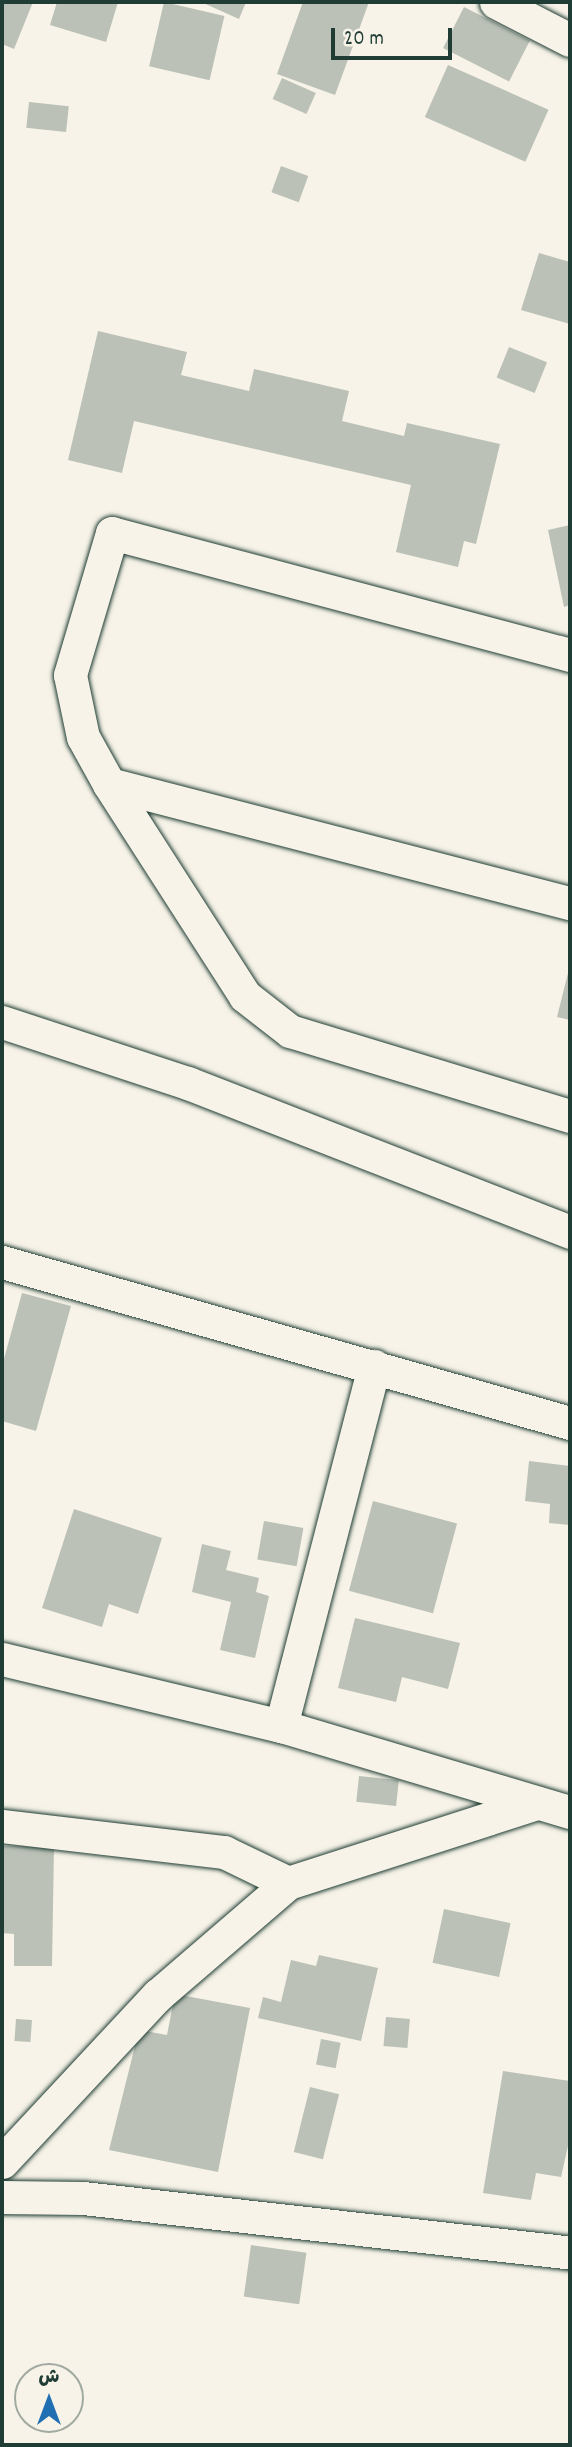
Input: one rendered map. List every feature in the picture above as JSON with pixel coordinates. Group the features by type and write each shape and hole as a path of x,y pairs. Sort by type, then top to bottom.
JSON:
{"street":[{"path":"496,2 570,40"},
{"path":"570,655 112,533 70,675 83,737 109,784 245,996 290,1031 570,1116"},
{"path":"109,784 570,903"},
{"path":"2,1022 188,1083 570,1232"},
{"path":"2,1262 570,1423"},
{"path":"281,1726 374,1366"},
{"path":"2,1659 281,1726 570,1812"},
{"path":"2,2162 159,1995 288,1883 537,1803"},
{"path":"2,1826 224,1852 288,1883"},
{"path":"2,2197 83,2198 570,2253"}],"building":[{"path":"2,2 33,2 14,49 2,44"},
{"path":"57,2 118,2 106,42 50,25"},
{"path":"164,2 224,16 210,80 149,66"},
{"path":"201,2 246,2 239,19"},
{"path":"303,2 369,2 335,95 277,74"},
{"path":"464,7 530,41 509,82 443,48"},
{"path":"448,65 548,110 525,162 425,117"},
{"path":"282,78 316,93 306,114 273,99"},
{"path":"29,102 69,106 66,132 26,128"},
{"path":"281,166 308,176 299,202 271,192"},
{"path":"539,253 570,262 570,324 521,310"},
{"path":"98,331 187,352 181,375 249,391 254,369 349,391 342,421 404,436 407,423 500,444 476,544 464,541 458,567 396,552 411,485 134,421 122,473 68,460"},
{"path":"509,347 547,362 535,393 497,378"},
{"path":"570,525 570,605 564,607 548,530"},
{"path":"570,965 570,1020 557,1017"},
{"path":"22,1293 71,1306 36,1431 2,1421 2,1366"},
{"path":"529,1461 570,1466 570,1525 549,1523 550,1504 525,1501"},
{"path":"373,1501 457,1524 433,1613 349,1591"},
{"path":"74,1509 162,1538 138,1614 109,1604 102,1627 42,1608"},
{"path":"264,1521 303,1528 297,1566 257,1559"},
{"path":"202,1544 231,1551 226,1570 259,1578 256,1592 269,1596 255,1658 220,1650 231,1602 192,1592"},
{"path":"355,1618 460,1643 448,1689 402,1677 396,1702 338,1688"},
{"path":"359,1776 399,1780 396,1806 356,1802"},
{"path":"2,1846 54,1847 52,1966 14,1966 14,1934 2,1933"},
{"path":"444,1909 511,1923 499,1977 433,1963"},
{"path":"319,1955 378,1968 361,2041 258,2018 263,1997 281,2002 291,1960 316,1966"},
{"path":"175,1994 250,2008 218,2172 109,2150 139,2030 167,2035"},
{"path":"386,2017 410,2019 407,2048 383,2046"},
{"path":"16,2019 32,2020 30,2042 14,2041"},
{"path":"321,2039 341,2043 336,2068 316,2065"},
{"path":"503,2071 570,2081 570,2137 561,2177 536,2173 531,2200 483,2193"},
{"path":"310,2087 339,2094 323,2159 294,2152"},
{"path":"251,2245 306,2253 299,2304 244,2296"}]}
